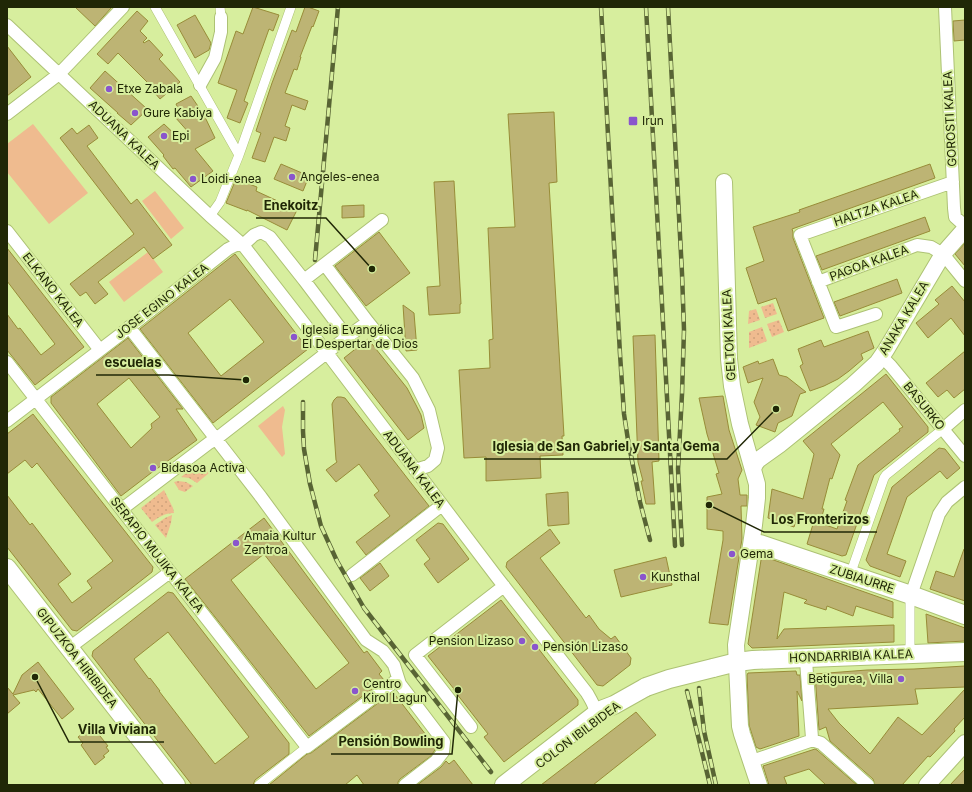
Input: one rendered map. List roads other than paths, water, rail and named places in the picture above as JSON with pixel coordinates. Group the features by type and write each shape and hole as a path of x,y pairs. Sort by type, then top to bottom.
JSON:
{"main road":[{"name":"ZUBIAURRE","path":"754,542 911,595 965,615"},
{"name":"GIPUZKOA HIRIBIDEA","path":"7,568 176,785"},
{"name":"GIPUZKOA HIRIBIDEA","path":"7,583 164,785"},
{"name":"HONDARRIBIA KALEA","path":"713,668 742,655 806,658 965,652"},
{"name":"COLON IBILBIDEA","path":"504,785 596,717 646,687 669,679 713,668"},
{"name":"COLON IBILBIDEA","path":"513,785 596,717"}],"street":[{"path":"7,114 59,74 123,7"},
{"path":"155,7 239,155"},
{"path":"210,216 220,202 239,155 291,7"},
{"name":"GOROSTI KALEA","path":"945,7 953,182 956,216 965,228"},
{"path":"200,85 214,58 221,32 221,12"},
{"name":"ADUANA KALEA","path":"7,25 210,216 243,245 587,693 595,707 596,717"},
{"name":"GELTOKI KALEA","path":"724,182 729,359 732,386 745,442 757,467 757,498 754,542 742,655 739,721 759,785"},
{"name":"HALTZA KALEA","path":"818,282 800,235 953,182"},
{"path":"304,280 382,220"},
{"name":"ANAKA KALEA","path":"757,467 779,445 853,384 882,357 943,254 965,228"},
{"path":"243,245 254,235 260,232 270,237 347,337"},
{"name":"ELKANO KALEA","path":"8,234 100,350"},
{"name":"JOSE EGINO KALEA","path":"7,421 228,249 236,245 243,245"},
{"name":"PAGOA KALEA","path":"818,282 917,245 931,246 943,254"},
{"path":"943,254 965,281"},
{"path":"325,265 413,378 429,410 438,448 435,460 428,466 415,470"},
{"path":"818,282 836,327 876,314"},
{"path":"122,509 368,322"},
{"path":"129,327 261,497 366,640 382,651 394,665 400,684 444,742 443,752 436,761 405,785"},
{"name":"BASURKO","path":"882,357 965,456"},
{"name":"SERAPIO MUJIKA KALEA","path":"7,362 307,747"},
{"path":"850,575 884,478 965,410"},
{"name":"ANAKA KALEA","path":"745,442 751,448 759,450 767,450 779,445"},
{"path":"910,654 911,595 939,514 947,502 965,487"},
{"path":"352,575 442,505"},
{"path":"69,648 170,572"},
{"path":"471,727 415,655 504,586"},
{"path":"806,658 813,741"},
{"path":"259,785 397,675"},
{"path":"587,693 594,698 603,700 612,699 630,689 646,687"},
{"path":"752,763 755,760 813,741 820,743 868,785"},
{"path":"927,785 965,743"}],"railway":[{"path":"315,260 338,7"},
{"path":"601,7 624,414 640,502 650,540"},
{"path":"646,7 675,546"},
{"path":"668,7 684,330 678,469 682,545"},
{"path":"303,402 304,449 310,484 321,526 337,561 364,608 491,772"},
{"path":"699,688 704,731 716,785"},
{"path":"687,691 710,785"}],"place":[{"name":"Etxe Zabala","path":"109,89"},
{"name":"Gure Kabiya","path":"135,113"},
{"name":"Irun","path":"633,121"},
{"name":"Epi","path":"164,136"},
{"name":"Angeles-enea","path":"292,177"},
{"name":"Loidi-enea","path":"193,179"},
{"name":"Enekoitz","path":"372,269"},
{"name":"Iglesia Evangélica El Despertar de Dios","path":"294,337"},
{"name":"escuelas","path":"246,380"},
{"name":"Iglesia de San Gabriel y Santa Gema","path":"776,409"},
{"name":"Bidasoa Activa","path":"153,468"},
{"name":"Los Fronterizos","path":"709,505"},
{"name":"Amaia Kultur Zentroa","path":"236,543"},
{"name":"Gema","path":"732,554"},
{"name":"Kunsthal","path":"643,577"},
{"name":"Pension Lizaso","path":"522,641"},
{"name":"Pensión Lizaso","path":"535,647"},
{"name":"Villa Viviana","path":"35,677"},
{"name":"Betigurea, Villa","path":"901,679"},
{"name":"Pensión Bowling","path":"458,690"},
{"name":"Centro Kirol Lagun","path":"355,691"}]}
